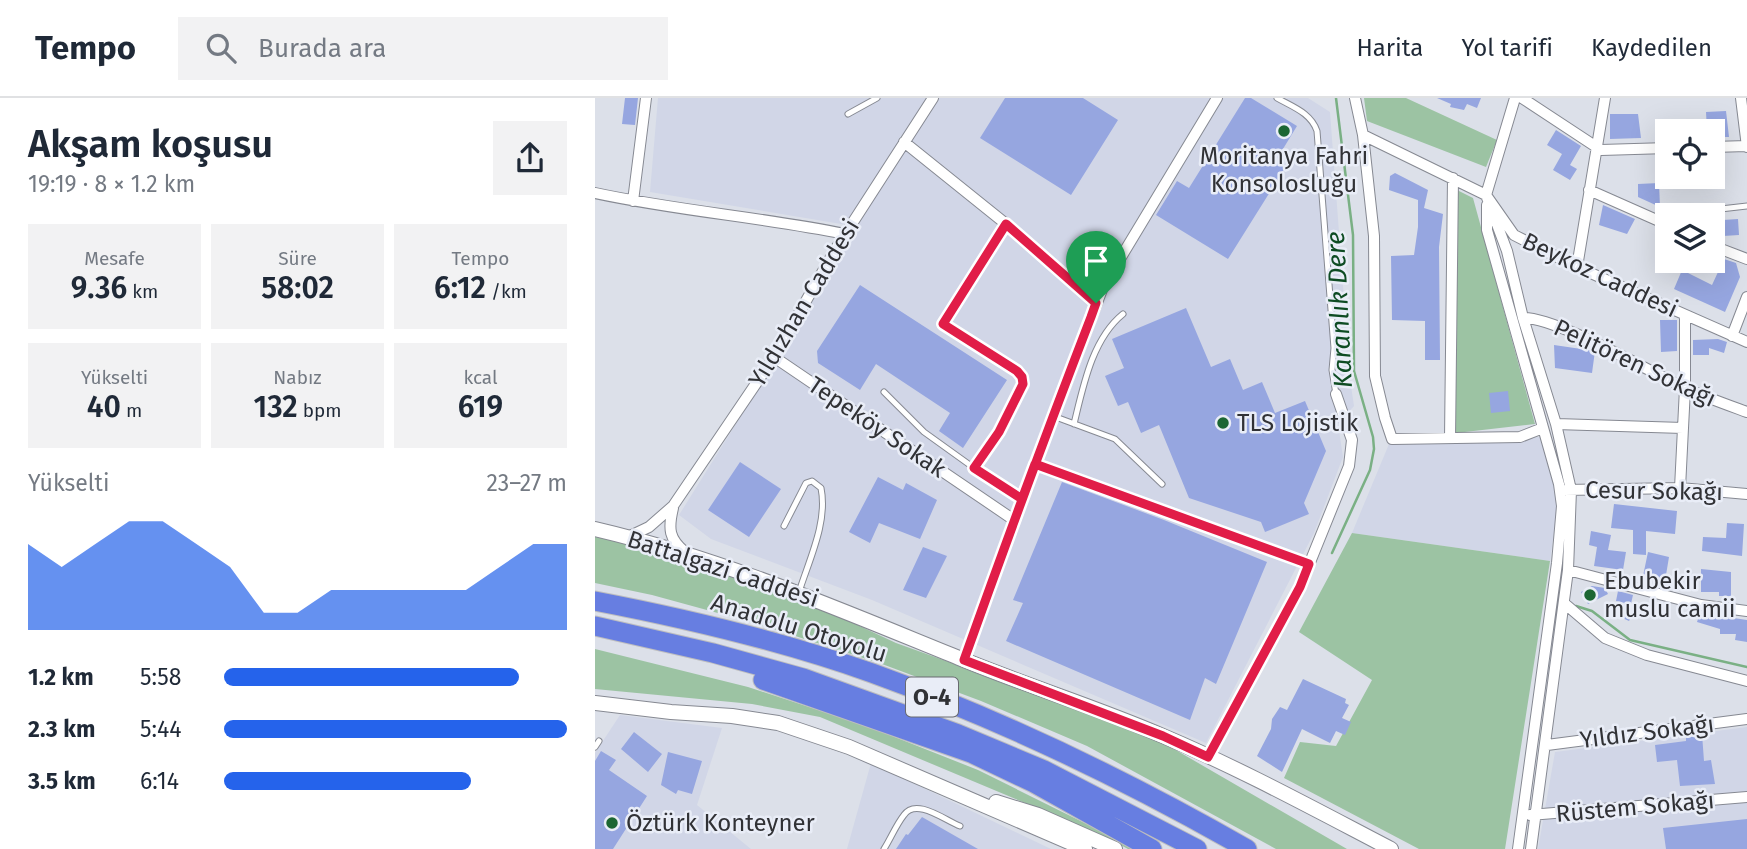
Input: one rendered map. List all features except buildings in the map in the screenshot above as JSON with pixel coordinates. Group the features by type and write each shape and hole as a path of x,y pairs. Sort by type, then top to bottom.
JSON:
{"highway":[{"name":"Anadolu Otoyolu","path":"595,600 769,641 871,673 1059,751 1247,849"},
{"name":"Anadolu Otoyolu","path":"595,626 713,653 803,678 958,734 1044,770 1197,849"},
{"path":"595,626 788,688 971,753 1034,783 1152,849"}],"main road":[{"name":"Battalgazi Caddesi","path":"595,529 688,554 799,592 964,660 1163,736 1391,849"},
{"path":"595,702 778,723 824,738 1085,849"},
{"path":"927,782 1038,815 1115,849"},
{"name":"Battalgazi Caddesi","path":"1276,790 1371,849"}],"street":[{"path":"633,201 646,98"},
{"name":"Yıldızhan Caddesi","path":"628,537 649,527 673,506 774,357 845,234 933,98"},
{"path":"964,660 1103,286 1217,98"},
{"path":"1355,98 1363,135 1374,236 1375,376 1392,439 1520,437 1543,428"},
{"path":"1515,98 1486,195 1487,230 1543,428 1566,490 1518,849"},
{"path":"1522,98 1601,150 1655,148"},
{"path":"1577,267 1605,98"},
{"path":"1725,146 1747,146 1741,98"},
{"path":"1363,135 1486,195 1507,251 1523,318 1556,424 1566,490 1568,570 1531,849"},
{"path":"904,142 1006,224 1096,303"},
{"path":"1450,438 1453,178"},
{"path":"1589,190 1655,215"},
{"path":"595,193 633,201 785,222 845,234"},
{"name":"Beykoz Caddesi","path":"1486,195 1514,235 1577,267 1747,342"},
{"path":"1725,251 1747,259"},
{"path":"1732,335 1747,297"},
{"path":"1680,488 1685,388 1685,315"},
{"name":"Pelitören Sokağı","path":"1523,318 1536,318 1562,328 1685,388 1747,412"},
{"name":"Tepeköy Sokak","path":"774,357 1014,520"},
{"path":"1208,757 1300,587 1351,458 1350,430 1336,394"},
{"path":"1556,424 1683,428"},
{"path":"1035,464 1309,564"},
{"name":"Cesur Sokağı","path":"1566,490 1680,488 1747,494"},
{"path":"673,506 669,530 671,538 688,554"},
{"path":"1568,570 1701,605 1747,611"},
{"path":"1565,603 1605,638 1647,655 1747,681"},
{"name":"Yıldız Sokağı","path":"1546,745 1747,719"},
{"name":"Rüstem Sokağı","path":"1522,815 1537,816 1747,797"}],"lane":[{"path":"848,114 877,98"},
{"path":"1277,98 1306,115 1314,122 1318,131 1334,348 1332,370 1336,394"},
{"path":"1725,210 1747,206"},
{"path":"974,468 999,432 1023,384 1022,377 1017,371 943,324 1006,224"},
{"path":"1074,424 1085,381 1095,357 1111,326 1123,314"},
{"path":"884,392 924,432 1022,499"},
{"path":"1053,416 1115,439 1162,484"},
{"path":"784,526 806,483 812,481 821,488 820,525 799,592"},
{"path":"884,849 906,811 913,808 922,808 960,826"}],"shaded area":[{"path":"658,98 1308,98 1330,112 1354,406 1338,424 1343,457 1314,533 1206,743 872,600 711,539 679,515 859,227 650,192"},
{"path":"1541,437 1558,502 1550,561 1352,533 1389,444"},
{"path":"620,715 722,728 697,805 751,849 595,849 595,753"},
{"path":"1747,727 1747,849 1538,849 1555,752"},
{"path":"871,763 1051,849 847,849"}],"green space":[{"path":"1364,98 1406,98 1497,140 1486,167 1367,121"},
{"path":"1455,189 1473,198 1535,424 1456,433"},
{"path":"1352,533 1550,561 1505,849 1419,849 1284,778 1300,742 1336,746 1372,680 1299,632"},
{"path":"595,537 617,540 713,569 817,606 896,643 1108,719 1174,749 1347,849 1276,849 1087,746 981,701 882,664 758,624 652,595 595,583"},
{"path":"595,649 748,687 867,726 978,770 1137,849 1128,849 1106,837 820,717 752,704 595,689"}],"waterway":[{"name":"Karanlık Dere","path":"1332,553 1370,470 1374,449 1354,371 1353,235 1336,98"},
{"path":"1576,606 1592,611 1630,640 1747,667"}],"place":[{"name":"Moritanya Fahri Konsolosluğu","path":"1284,131"},
{"name":"TLS Lojistik","path":"1223,423"},
{"name":"Ebubekir muslu camii","path":"1590,595"},
{"name":"Öztürk Konteyner","path":"612,823"}],"route":[{"path":"1096,303 1006,224 943,324 1021,373 1022,377 1023,384 999,432 974,468 995,483 1022,499 1035,464 1309,564 1300,587 1208,757 1163,736 964,660 1014,520 1035,464 1091,317 1096,303"}]}
